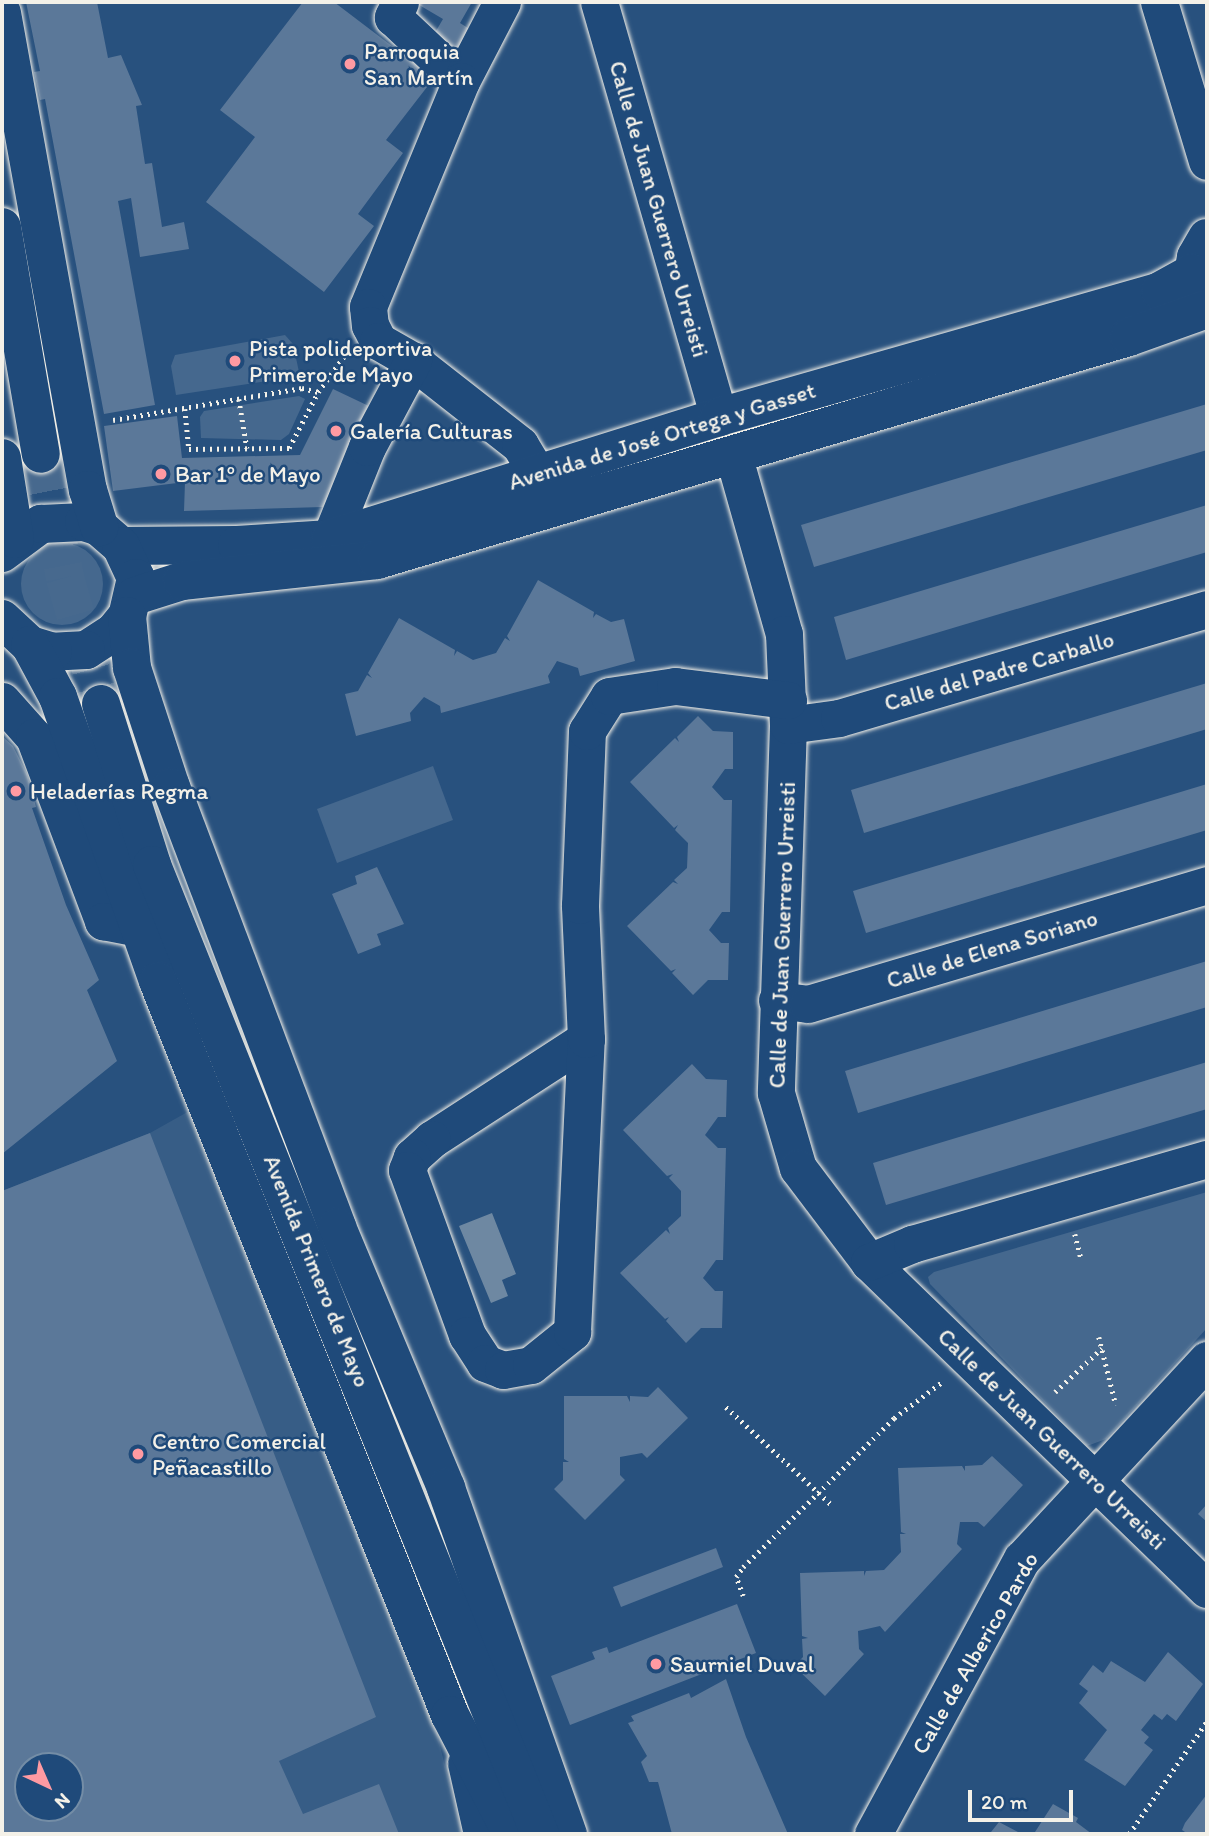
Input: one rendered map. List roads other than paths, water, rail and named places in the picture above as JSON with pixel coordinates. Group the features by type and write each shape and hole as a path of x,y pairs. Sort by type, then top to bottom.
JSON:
{"main road":[{"path":"2,13 78,425 110,536 136,578 131,606 131,668 171,786 337,1227 446,1488 568,1834"},
{"path":"2,227 41,454"},
{"path":"1203,296 1196,257 1207,238"},
{"name":"Avenida de José Ortega y Gasset","path":"6,546 56,520 110,536 330,539 719,417 1160,292 1203,296"},
{"name":"Avenida de José Ortega y Gasset","path":"131,606 182,582 377,560 1129,337 1203,296"},
{"path":"2,458 6,546"},
{"path":"30,645 53,652 86,650 114,632 131,606"},
{"path":"2,619 30,645 58,697 139,928 450,1715 512,1834"},
{"name":"Avenida Primero de Mayo","path":"101,704 152,865 540,1834"}],"street":[{"path":"400,2 393,16 461,81"},
{"path":"502,2 461,81 368,307 370,326 378,341 413,361 520,445 537,473"},
{"name":"Calle de Juan Guerrero Urreisti","path":"599,2 719,417"},
{"path":"1159,2 1207,161"},
{"path":"330,539 367,447 413,361"},
{"name":"Calle de Juan Guerrero Urreisti","path":"733,454 784,634 788,712 776,1093 785,1137 812,1191 869,1262 1207,1590"},
{"name":"Calle del Padre Carballo","path":"586,1039 580,905 587,731 609,696 676,687 788,712 839,718 1207,610"},
{"path":"2,701 34,737 103,921 139,928"},
{"name":"Calle de Elena Soriano","path":"777,1000 808,1004 1207,885"},
{"path":"586,1039 572,1332 531,1365 503,1370 485,1363 467,1335 407,1170 412,1157 432,1139 586,1039"},
{"path":"869,1262 912,1244 1207,1159"},
{"name":"Calle de Alberico Pardo","path":"873,1834 1022,1559 1207,1360"},
{"path":"450,1715 472,1780 482,1834"}],"tunnel":[{"path":"41,454 65,578 101,704"}],"place":[{"name":"Parroquia San Martín","path":"350,64"},
{"name":"Pista polideportiva Primero de Mayo","path":"235,361"},
{"name":"Galería Culturas","path":"336,431"},
{"name":"Bar 1º de Mayo","path":"161,474"},
{"name":"Heladerías Regma","path":"16,791"},
{"name":"Centro Comercial Peñacastillo","path":"138,1454"},
{"name":"Saurniel Duval","path":"656,1664"}]}
